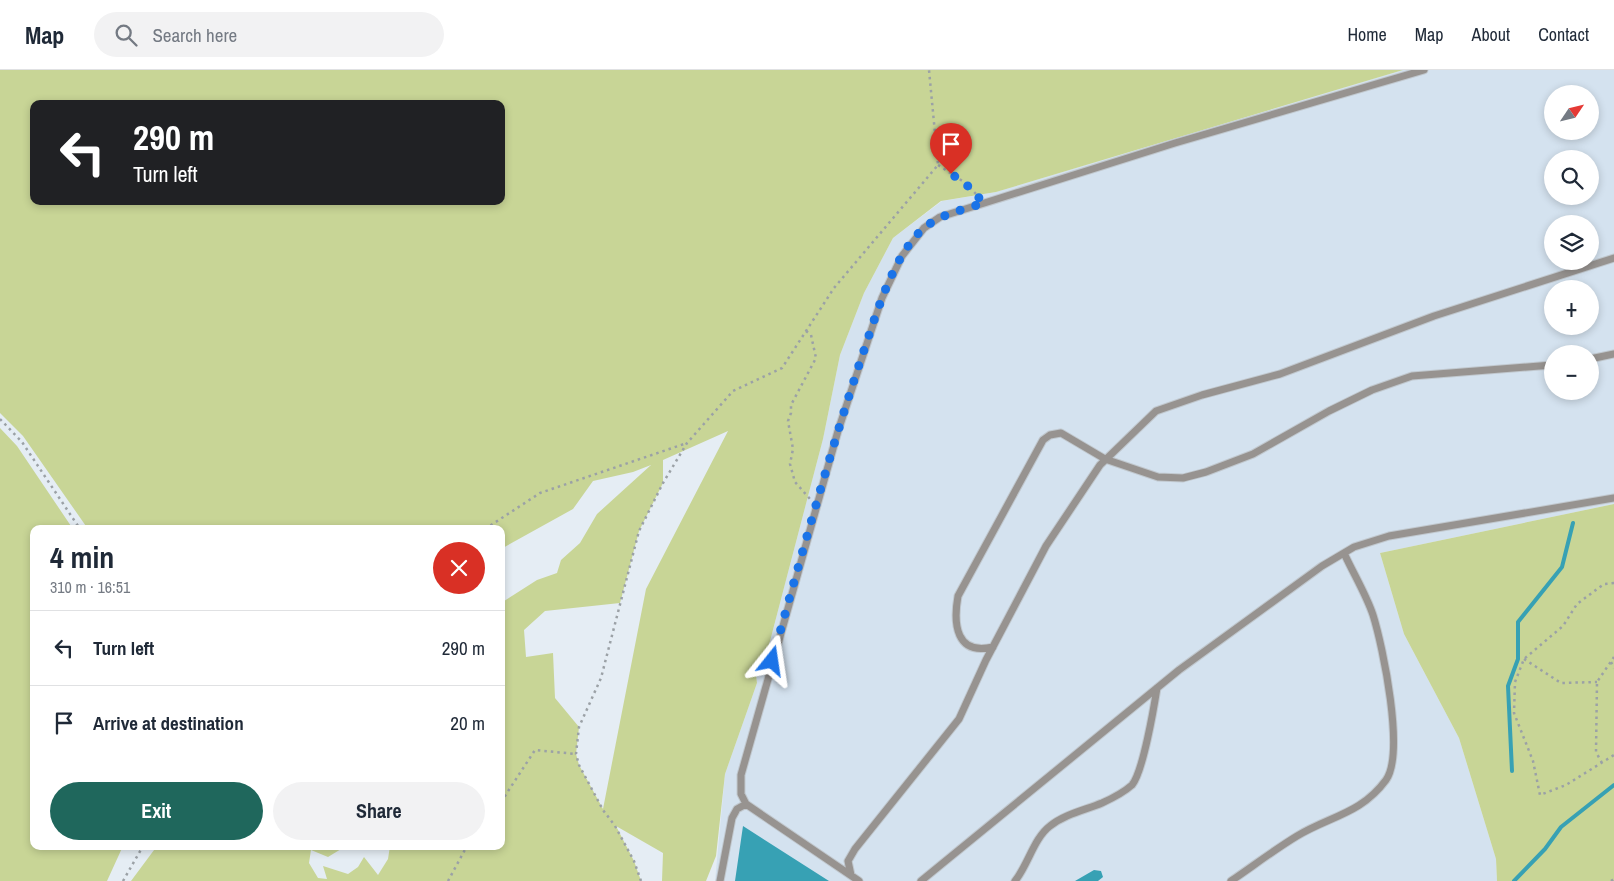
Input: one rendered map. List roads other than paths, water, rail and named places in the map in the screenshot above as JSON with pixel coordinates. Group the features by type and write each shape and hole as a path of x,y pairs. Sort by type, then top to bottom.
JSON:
{"lane":[{"path":"860,881 746,804 741,794 741,775 838,430 882,298 902,256 924,228 940,218 1175,143 1424,70"},
{"path":"851,875 848,861 854,849 959,719 993,647 1046,546 1105,459 1156,411 1202,395 1280,374 1434,316 1614,258"},
{"path":"1599,357 1614,354"},
{"path":"993,647 979,650 968,646 961,637 955,612 958,596 1043,440 1050,435 1061,433 1105,459 1158,477 1183,478 1206,472 1254,454 1329,411 1372,390 1412,376 1544,366"},
{"path":"921,881 1157,688 1314,572 1354,547 1389,536 1614,498"},
{"path":"1231,881 1298,835 1344,816 1366,800 1387,779 1393,760 1390,690 1372,615 1344,553"},
{"path":"1015,881 1026,868 1034,849 1048,826 1068,814 1087,810 1117,797 1133,783 1149,737 1157,688"},
{"path":"720,881 732,818 737,810 746,804"}],"water":[{"path":"743,826 829,881 735,881"},
{"path":"1094,870 1101,871 1103,877 1098,881 1075,881"}],"waterway":[{"path":"1512,771 1508,686 1518,659 1518,622 1562,567 1573,523"},
{"path":"1514,881 1545,849 1561,827 1614,785"}]}
